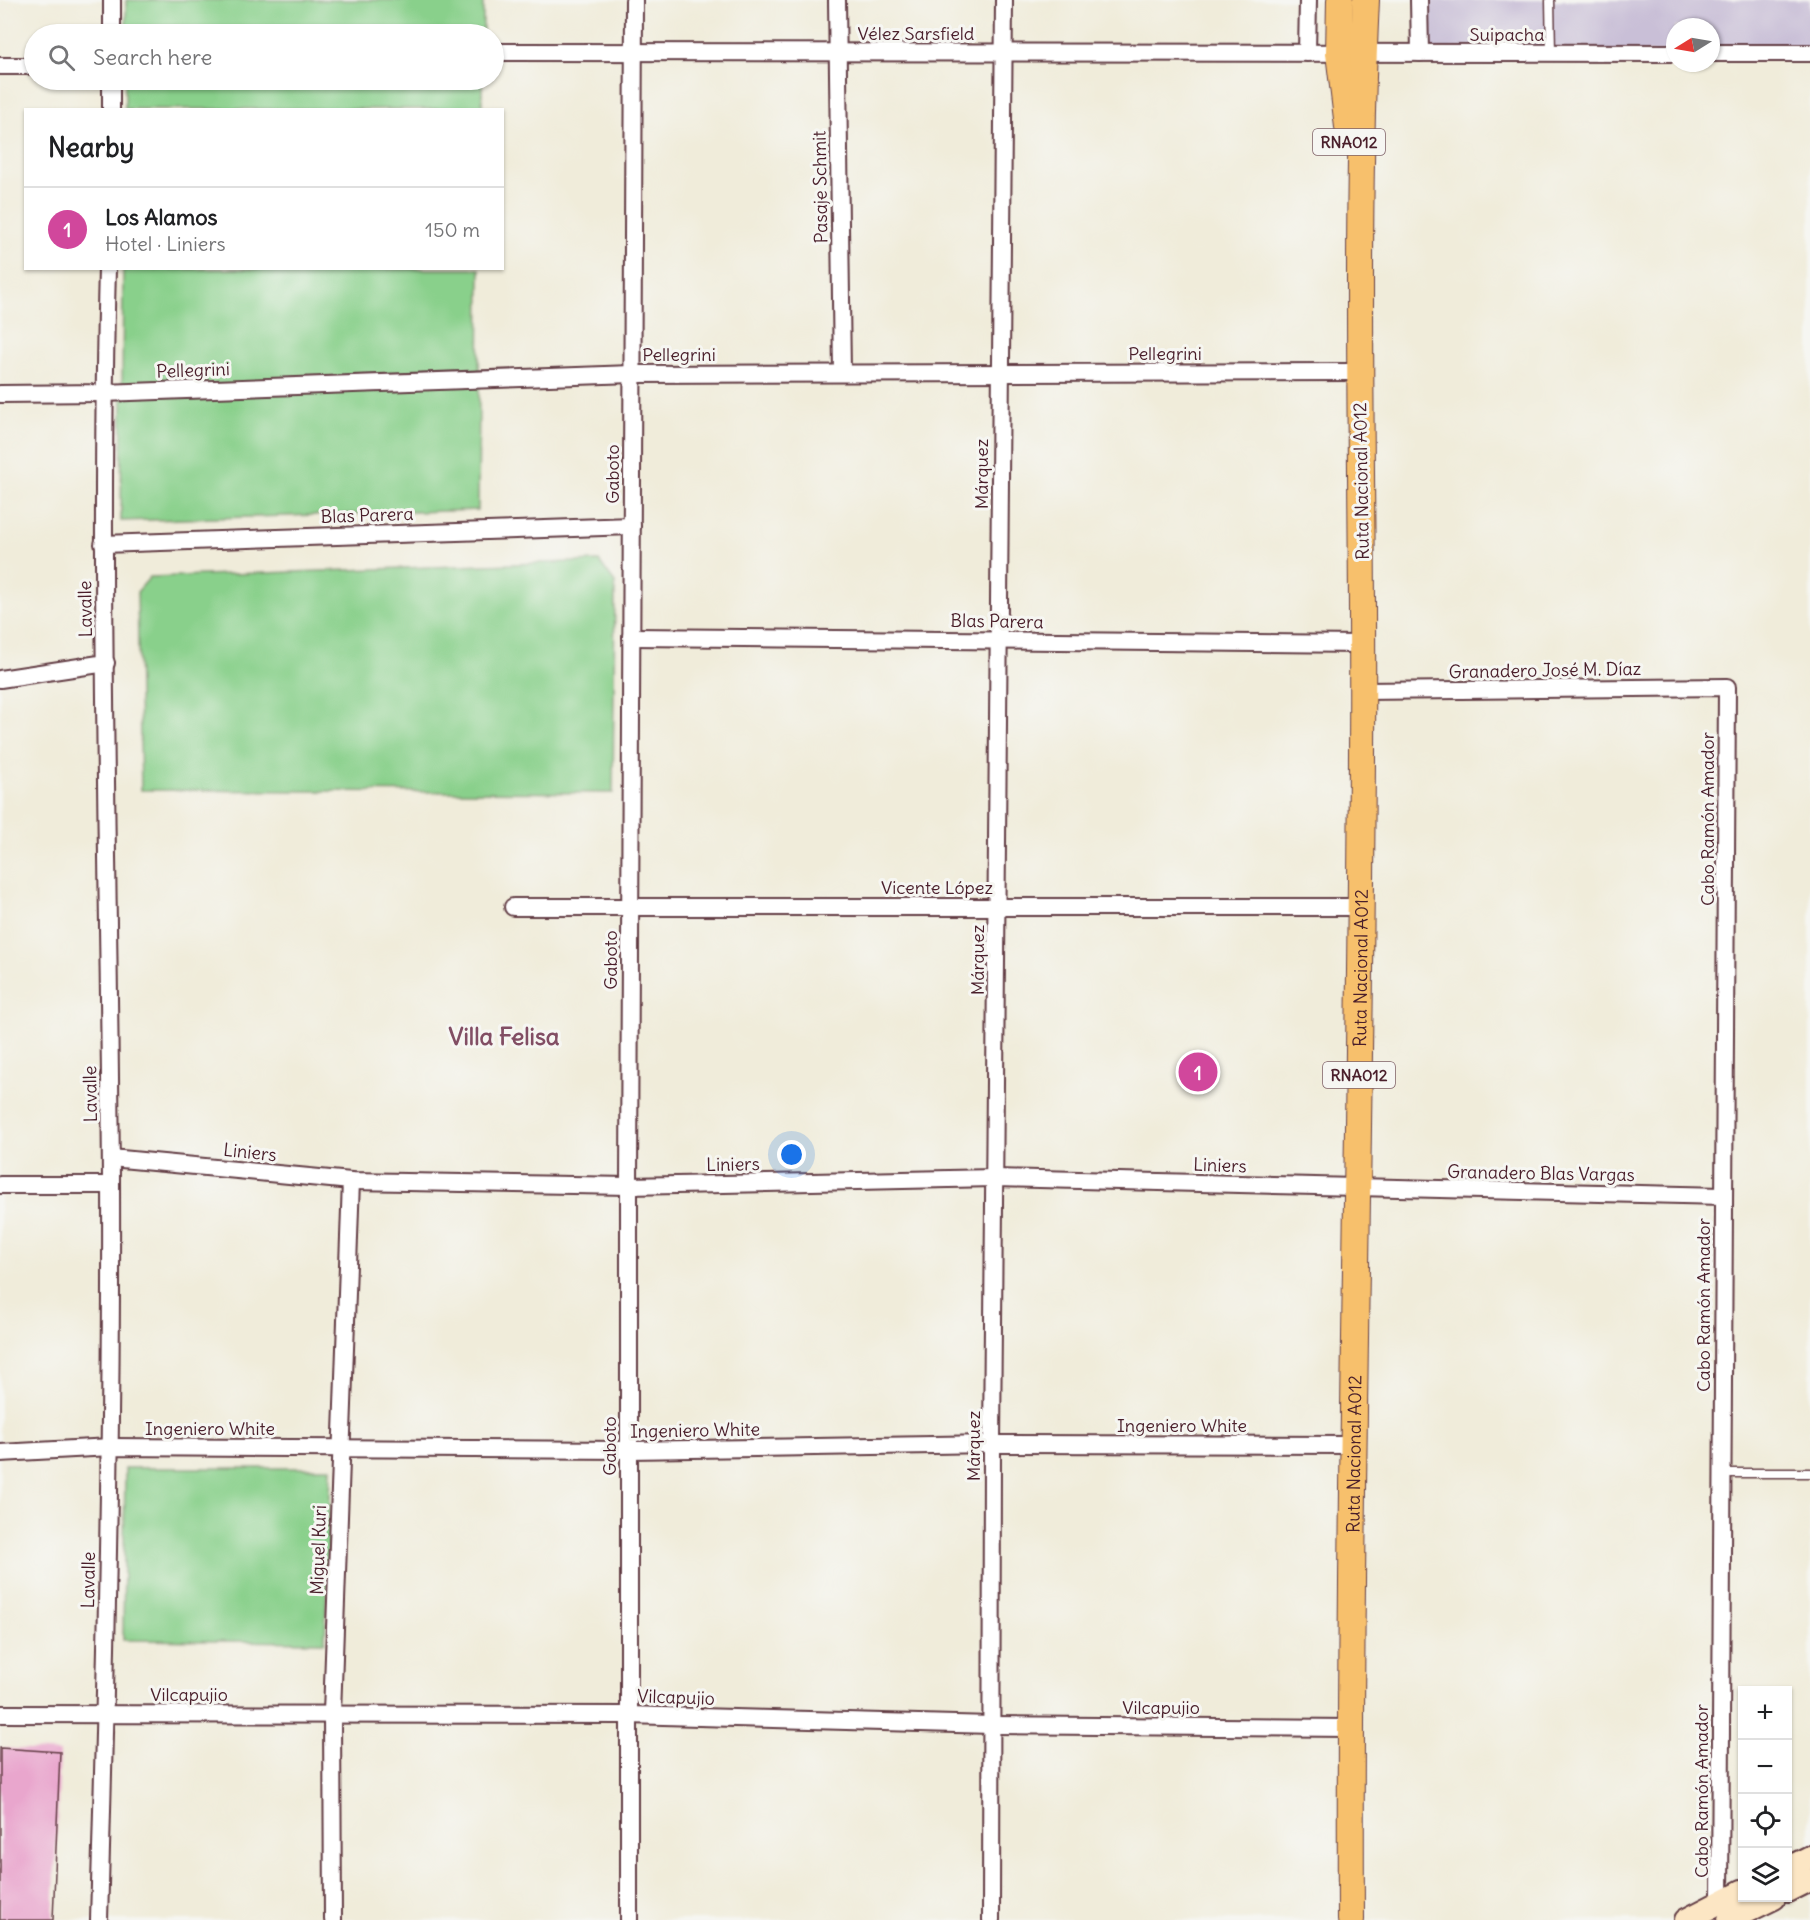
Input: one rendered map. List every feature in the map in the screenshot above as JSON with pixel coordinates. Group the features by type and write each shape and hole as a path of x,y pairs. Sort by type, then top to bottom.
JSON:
{"main road":[{"name":"Ruta Nacional A012","path":"1340,0 1352,53 1359,230 1363,644 1350,1728 1352,1920"},
{"name":"Ruta Nacional A012","path":"1352,53 1366,0"},
{"path":"1792,1866 1810,1857"},
{"path":"1792,1889 1810,1880"},
{"path":"1728,1913 1738,1898"},
{"path":"1686,1920 1728,1913 1762,1902"}],"street":[{"path":"112,0 112,24"},
{"name":"Gaboto","path":"629,1920 627,1715 634,0"},
{"name":"Pasaje Schmit","path":"837,0 842,373"},
{"name":"Márquez","path":"991,1920 992,1444 1004,0"},
{"path":"1308,0 1308,53"},
{"path":"1419,0 1420,53"},
{"name":"Vélez Sarsfield","path":"504,52 1352,53"},
{"name":"Suipacha","path":"1352,53 1666,53"},
{"path":"1720,53 1810,53"},
{"path":"0,66 24,66"},
{"path":"111,90 111,108"},
{"name":"Lavalle","path":"99,1920 111,1447 111,1158 103,544 106,270"},
{"name":"Pellegrini","path":"0,394 103,393 632,374 1359,372"},
{"name":"Blas Parera","path":"103,544 632,526"},
{"name":"Blas Parera","path":"631,637 1363,644"},
{"path":"0,679 106,663"},
{"name":"Granadero José M. Díaz","path":"1363,692 1727,687"},
{"name":"Cabo Ramón Amador","path":"1727,687 1722,1473 1728,1913"},
{"name":"Vicente López","path":"513,907 1361,907"},
{"name":"Liniers","path":"111,1158 351,1181 629,1186 994,1178 1358,1188"},
{"name":"Miguel Kuri","path":"333,1920 332,1713 351,1181"},
{"path":"0,1185 111,1185"},
{"name":"Granadero Blas Vargas","path":"1358,1188 1723,1196"},
{"name":"Ingeniero White","path":"0,1453 111,1447 628,1450 992,1444 1355,1445"},
{"name":"Vilcapujio","path":"0,1714 627,1715 992,1725 1350,1728"}],"lane":[{"path":"1550,0 1551,53"},
{"path":"1722,1473 1810,1473"}],"shaded area":[{"path":"1419,0 1810,0 1810,53 1720,53 1720,18 1666,18 1666,53 1420,53"}],"green space":[{"path":"126,0 483,0 483,24 126,24"},
{"path":"125,90 482,90 482,108 125,108"},
{"path":"123,270 480,270 478,510 121,521"},
{"path":"599,561 615,583 613,793 141,790 137,592 150,577"},
{"path":"125,1468 331,1468 325,1642 123,1640"}],"building":[{"path":"0,1748 60,1752 53,1920 0,1920"}],"place":[{"name":"Los Alamos","path":"1198,1072"}],"district":[{"name":"Villa Felisa","path":"504,1036"}]}
